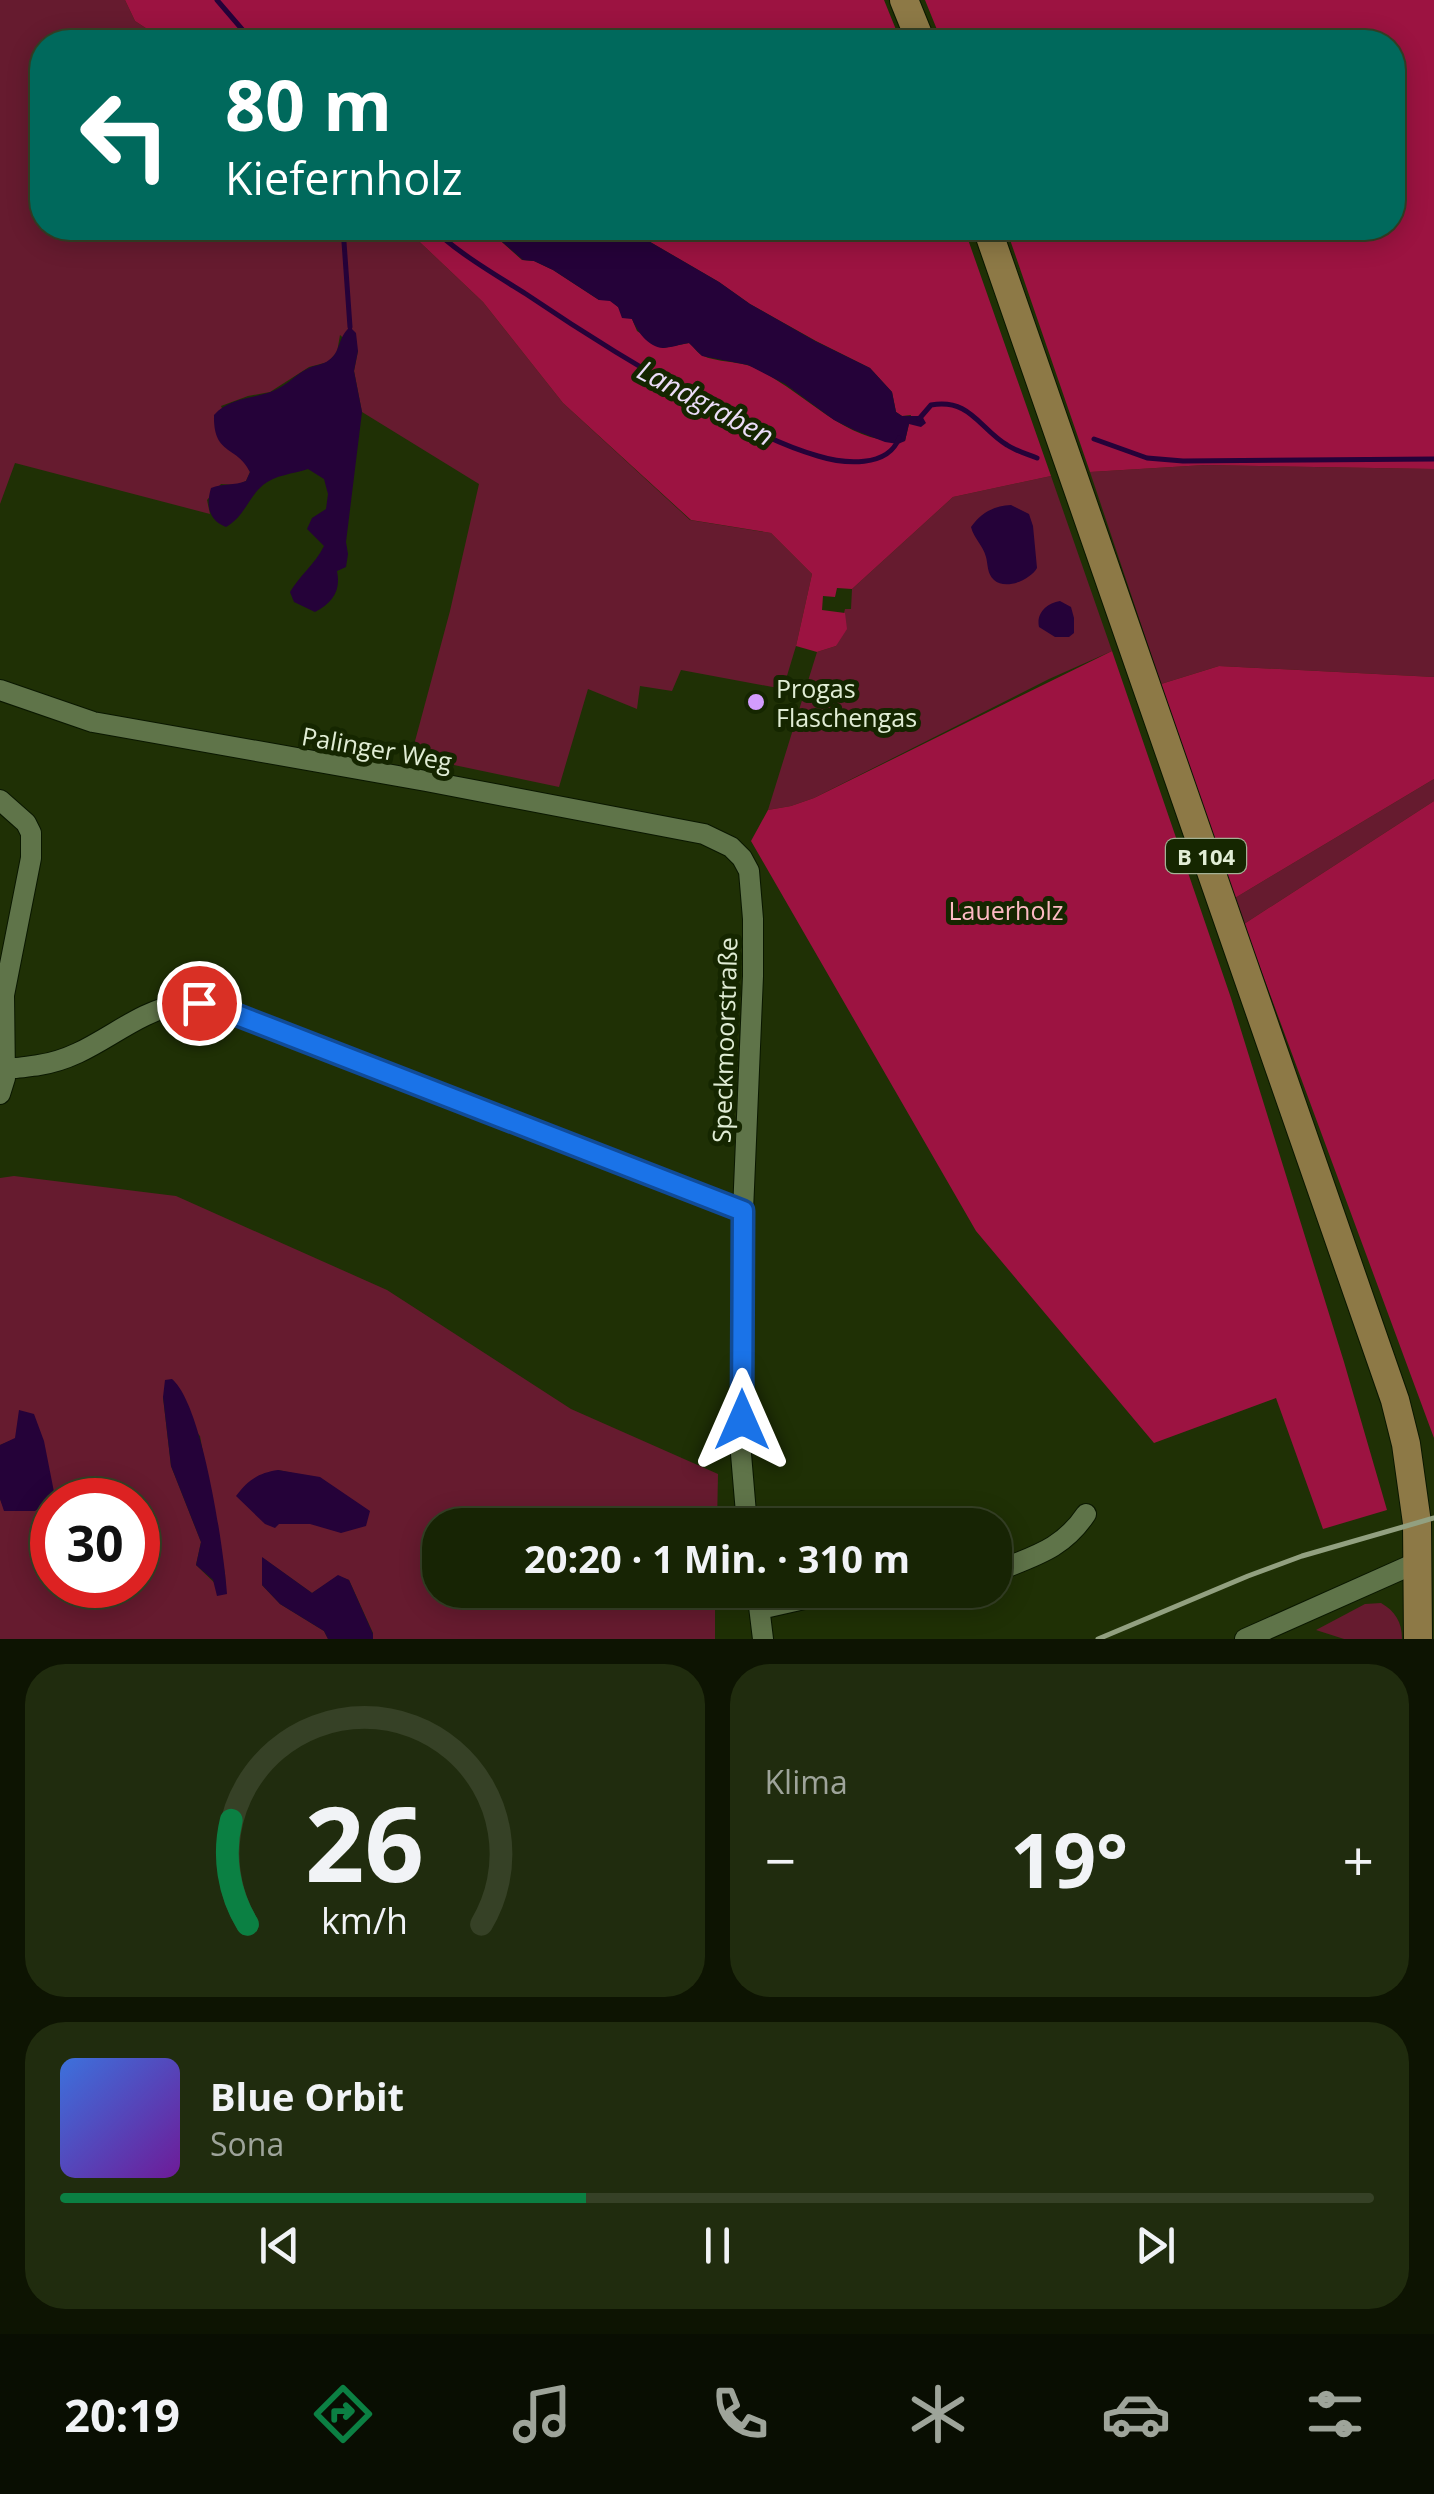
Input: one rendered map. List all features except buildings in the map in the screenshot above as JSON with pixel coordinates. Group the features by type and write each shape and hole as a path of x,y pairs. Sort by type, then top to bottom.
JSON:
{"main road":[{"path":"904,0 916,30"},
{"name":"B 104","path":"990,240 1395,1400 1426,1559 1418,1639"}],"street":[{"name":"Palinger Weg","path":"0,691 93,722 704,834 731,847 742,858"},
{"path":"0,800 26,823 31,833 31,858 4,995 5,1078 0,1094"},
{"name":"Speckmoorstraße","path":"742,858 749,871 753,918 743,1211 741,1454 746,1508"},
{"path":"2,1067 65,1061 146,1015 199,1003 743,1211"},
{"path":"1012,1564 1064,1540 1086,1514"},
{"path":"1245,1639 1426,1559"},
{"path":"759,1608 763,1639"}],"shaded area":[{"path":"0,0 125,0 135,21 149,30 30,30 30,240 418,240 483,302 563,403 690,520 771,533 812,574 783,689 681,670 672,691 640,686 637,709 588,689 559,787 411,756 479,484 362,412 354,371 358,351 340,335 337,352 328,362 309,367 270,392 221,406 250,472 246,481 221,484 207,500 210,514 15,463 0,504"},
{"path":"500,240 647,240 750,304 870,368 892,392 896,412 902,416 922,416 926,423 921,427 909,424 905,441 898,444 854,430 785,384 748,365 702,356 689,343 663,348 653,345 632,319 622,318 618,307 610,301 599,300 534,261 523,260"},
{"path":"350,327 356,333 354,371 362,412 346,542 348,554 346,567 337,571 334,595 315,612 294,602 290,592 324,546 307,529 312,518 326,509 324,479 308,469 273,479 258,490 232,523 226,527 220,524 210,511 211,488 246,481 250,472 217,437 214,415 234,402 278,389 307,369 327,362"},
{"path":"1205,465 1434,469 1434,677 1219,666 1161,684 1090,472"},
{"path":"1051,476 1112,651 814,798 768,810 817,652 836,646 845,609 851,609 852,589 953,497"},
{"path":"1011,505 1029,514 1037,568 1024,580 1005,584 990,575 985,553 971,527 988,511"},
{"path":"1060,601 1071,607 1074,618 1074,633 1069,637 1055,637 1039,627 1044,610"},
{"path":"1434,779 1434,801 1244,924 1235,898"},
{"path":"14,1176 176,1196 387,1290 571,1409 718,1474 717,1508 422,1508 422,1608 715,1608 715,1639 373,1639 349,1580 338,1576 312,1593 263,1558 262,1585 280,1604 324,1631 328,1639 0,1639 0,1499 5,1511 15,1439 0,1445 0,1178","holes":["163,1397 200,1436 225,1574 226,1594 196,1565 201,1542 171,1466","278,1470 297,1474 310,1524 279,1524"]},
{"path":"172,1379 183,1394 202,1447 222,1546 227,1594 217,1596 213,1580 196,1565 201,1542 171,1466 163,1397 165,1380"},
{"path":"19,1410 34,1414 51,1478 30,1478 30,1511 4,1511 0,1499 0,1445 15,1438"},
{"path":"278,1470 320,1477 370,1511 366,1526 341,1533 310,1524 279,1524 275,1528 265,1524 236,1496 254,1478"},
{"path":"262,1557 312,1593 338,1575 349,1580 373,1639 328,1639 324,1631 280,1604 262,1585"},
{"path":"1381,1603 1397,1618 1402,1639 1344,1639 1316,1630 1365,1604"}],"green space":[{"path":"125,0 884,0 896,30 149,30 135,21"},
{"path":"925,0 1434,0 1434,469 1205,465 1090,472 1010,240 1405,240 1405,30 937,30"},
{"path":"418,240 500,240 522,260 553,270 599,300 610,300 632,319 637,331 663,348 689,343 705,357 753,367 844,425 883,440 905,441 911,415 896,412 892,392 870,368 750,304 647,240 968,240 1051,476 953,497 852,589 837,588 835,597 823,596 822,610 845,613 847,629 836,646 817,652 796,646 812,574 771,533 691,520 563,403 483,302"},
{"name":"Lauerholz","path":"1112,651 1231,998 1387,1510 1323,1529 1276,1398 1154,1443 976,1231 751,841 768,810 814,798"},
{"path":"1219,666 1434,677 1434,779 1235,898 1161,684"},
{"path":"1434,801 1434,1438 1244,924"}],"waterway":[{"name":"Landgraben","path":"217,0 243,30"},
{"path":"344,240 350,327"},
{"name":"Landgraben","path":"446,240 616,352 775,440 818,456 852,462 885,455 899,438"},
{"name":"Landgraben","path":"919,419 931,405 955,406 1007,445 1037,458"},
{"name":"Landgraben","path":"1094,439 1147,458 1183,461 1434,459"}],"railway":[{"path":"1098,1639 1302,1556 1434,1518"}],"place":[{"name":"Progas Flaschengas","path":"756,702"}],"route":[{"path":"199,1003 743,1211 742,1420"}]}
